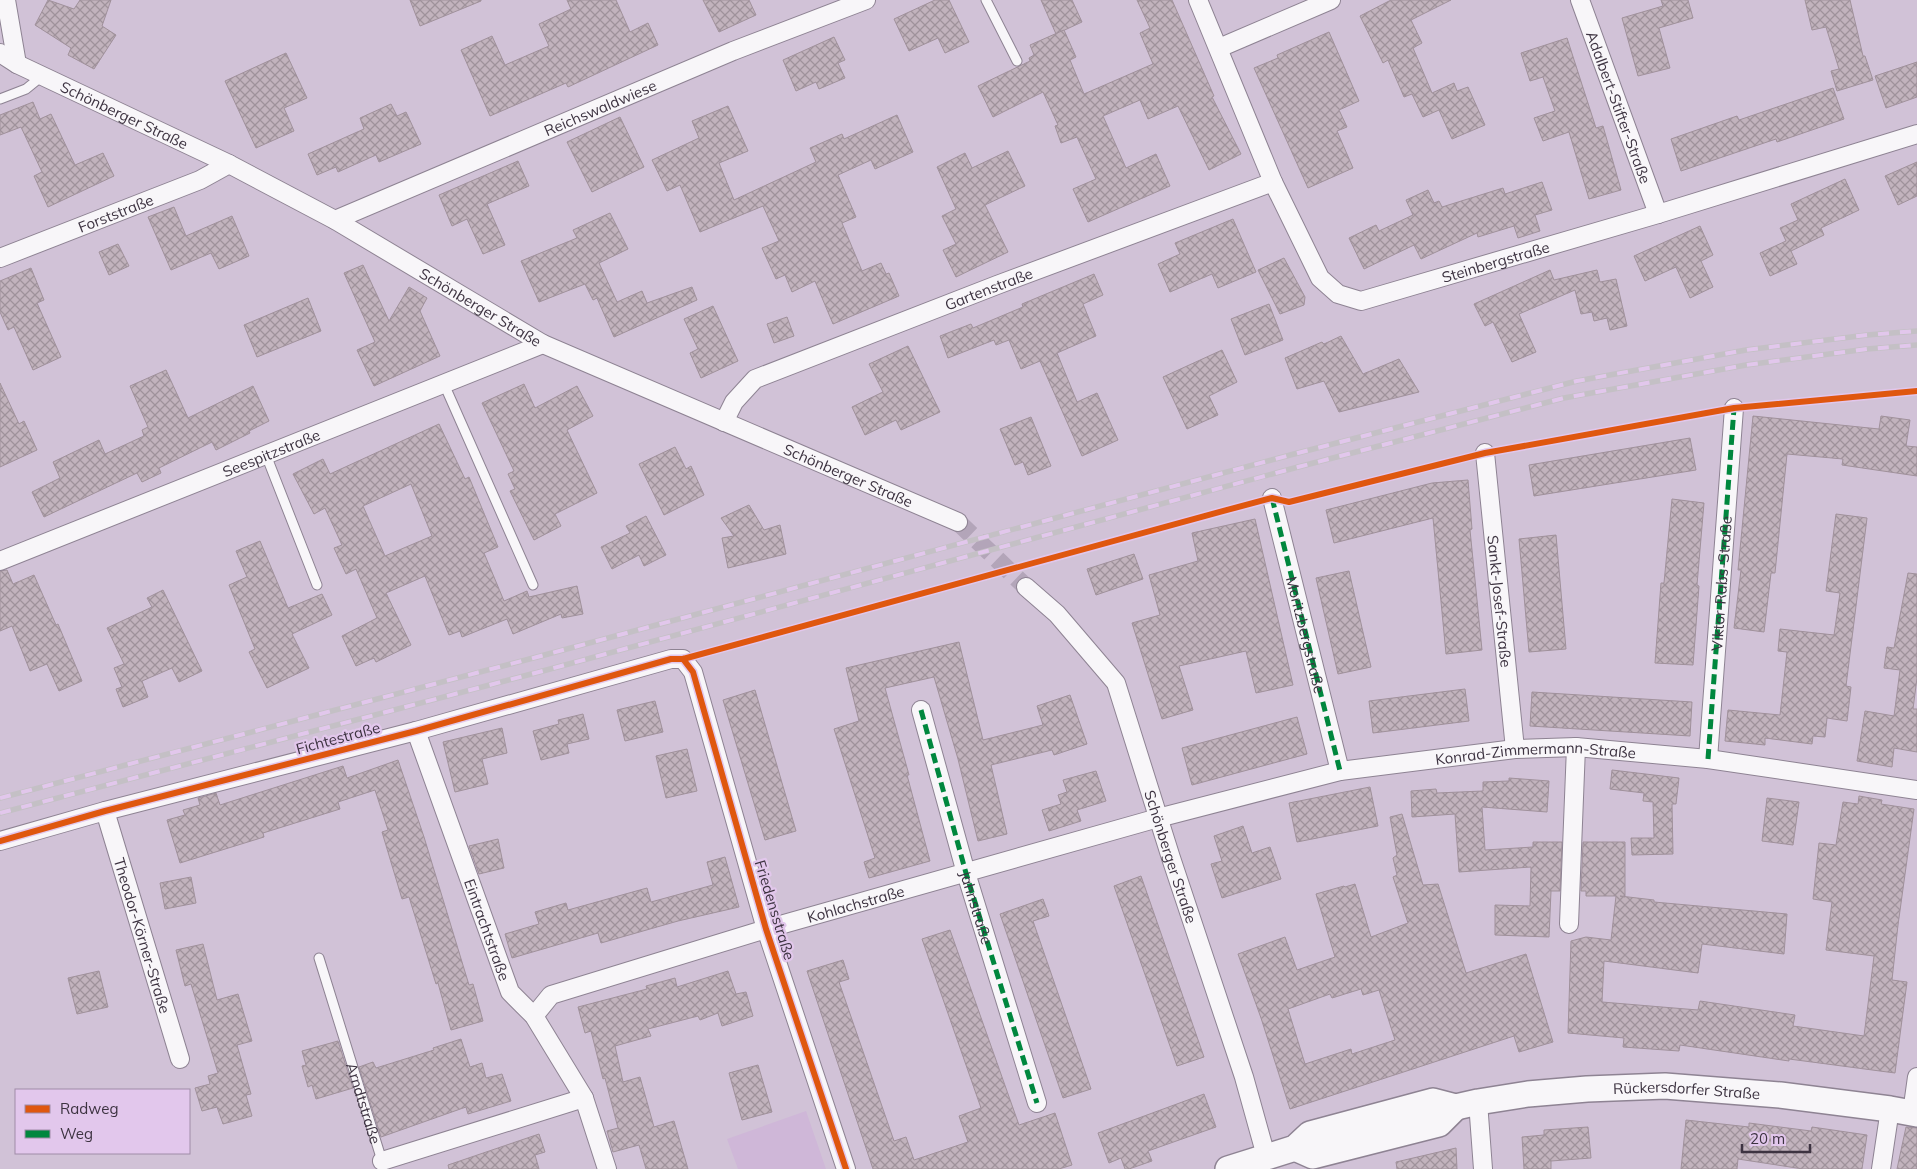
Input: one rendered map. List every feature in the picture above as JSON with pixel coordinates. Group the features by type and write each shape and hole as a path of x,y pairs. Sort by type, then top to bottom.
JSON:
{"main road":[{"name":"Rückersdorfer Straße","path":"1228,1169 1295,1148 1310,1134 1433,1101 1467,1104 1528,1094 1587,1089 1665,1086 1780,1095 1906,1112"}],"street":[{"path":"6,0 17,64"},
{"name":"Reichswaldwiese","path":"334,220 733,51 866,0"},
{"name":"Steinbergstraße","path":"1198,0 1273,182 1320,278 1338,294 1361,301 1658,214 1917,134"},
{"path":"1219,48 1331,0"},
{"name":"Adalbert-Stifter-Straße","path":"1580,0 1658,214"},
{"name":"Schönberger Straße","path":"0,53 17,64 229,164 334,220 543,344 958,522"},
{"name":"Forststraße","path":"0,258 200,180 229,164"},
{"name":"Gartenstraße","path":"724,422 734,402 755,379 997,285 1273,182"},
{"name":"Seespitzstraße","path":"0,561 543,344"},
{"name":"Viktor-Rabs-Straße","path":"1708,759 1734,408"},
{"name":"Sankt-Josef-Straße","path":"1485,454 1515,749"},
{"name":"Moritzbergstraße","path":"1272,498 1340,771"},
{"name":"Schönberger Straße","path":"1026,587 1057,614 1116,683 1158,818 1244,1077 1266,1156"},
{"name":"Fichtestraße","path":"0,841 105,811 416,731 671,659 683,659"},
{"name":"Friedensstraße","path":"683,659 693,672 766,929 846,1169"},
{"name":"Jahnstraße","path":"921,710 966,873 1037,1103"},
{"name":"Eintrachtstraße","path":"416,731 510,992 534,1016 584,1098 607,1169"},
{"path":"1569,924 1576,747"},
{"name":"Konrad-Zimmermann-Straße","path":"1158,818 1340,771 1515,749 1576,747 1708,759 1917,790"},
{"name":"Theodor-Körner-Straße","path":"105,811 180,1059"},
{"name":"Kohlachstraße","path":"534,1016 551,996 766,929 1158,818"},
{"path":"1880,1169 1906,1112 1917,1077"},
{"name":"Arndtstraße","path":"383,1165 584,1098"},
{"path":"1467,1104 1483,1169"}],"lane":[{"path":"986,0 1017,61"},
{"path":"0,99 26,89 42,76"},
{"path":"444,384 534,585"},
{"path":"266,455 317,585"},
{"name":"Arndtstraße","path":"319,958 383,1165"}],"shaded area":[{"path":"806,1111 826,1169 738,1169 727,1139"}],"building":[{"path":"48,0 74,9 80,0 111,0 102,26 116,35 94,69 68,55 71,48 35,25"},
{"path":"410,0 481,0 481,1 420,26"},
{"path":"567,0 616,0 630,32 648,23 658,45 568,87 566,83 490,116 461,50 492,36 505,65 549,46 539,24 571,9"},
{"path":"703,0 749,0 756,15 719,32"},
{"path":"935,0 949,0 969,42 945,53 938,38 909,51 894,19"},
{"path":"1041,0 1072,0 1082,22 1056,34"},
{"path":"1137,0 1172,0 1214,96 1212,97 1241,154 1209,170 1178,106 1148,119 1140,100 1103,116 1126,168 1156,154 1170,186 1088,222 1073,189 1096,179 1077,137 1061,143 1055,126 1058,125 1043,92 993,117 978,86 1030,61 1029,58 1034,55 1030,45 1064,30 1076,57 1070,60 1084,94 1153,64 1140,33 1150,28"},
{"path":"1391,0 1451,0 1411,20 1422,43 1413,48 1432,93 1454,83 1457,91 1468,87 1485,125 1452,139 1439,110 1423,117 1412,94 1404,97 1388,60 1383,63 1360,16"},
{"path":"1661,0 1688,0 1693,18 1659,28 1670,68 1638,76 1622,18 1663,6"},
{"path":"1805,0 1850,0 1863,56 1865,56 1873,80 1837,91 1831,71 1839,69 1826,27 1812,30"},
{"path":"1329,32 1359,101 1339,110 1347,127 1337,131 1353,168 1308,188 1254,68 1278,58 1277,55"},
{"path":"834,37 845,60 838,63 845,78 819,89 816,82 796,91 783,60"},
{"path":"1567,38 1596,128 1603,126 1621,190 1589,199 1569,132 1543,141 1534,118 1555,111 1543,77 1530,81 1521,53"},
{"path":"286,53 307,98 284,108 294,131 256,148 225,81"},
{"path":"1917,62 1917,97 1886,108 1875,76"},
{"path":"1833,88 1844,119 1777,142 1776,139 1681,171 1671,139 1737,116 1739,120"},
{"path":"33,102 40,119 51,114 75,165 103,153 114,176 48,207 34,176 42,172 21,127 0,135 0,115"},
{"path":"391,104 397,116 406,112 421,144 379,162 376,155 338,172 336,167 317,175 308,154 364,129 360,118"},
{"path":"728,106 748,151 719,163 734,200 816,162 810,148 842,134 844,139 897,115 913,152 875,169 871,160 838,175 856,217 842,223 862,271 881,263 886,274 889,273 899,296 833,324 815,281 792,292 785,275 776,279 762,248 779,241 763,206 700,232 680,185 667,191 652,160 699,138 692,121"},
{"path":"620,117 644,167 592,192 567,142"},
{"path":"1008,151 1025,186 985,205 1008,252 956,277 943,250 956,244 942,216 956,209 937,167 965,153 972,168"},
{"path":"518,161 529,186 487,204 505,245 483,254 467,219 452,226 439,195"},
{"path":"1917,162 1917,196 1898,205 1885,176"},
{"path":"1845,179 1859,210 1821,228 1824,235 1791,251 1797,264 1770,276 1760,253 1786,241 1780,228 1798,220 1791,204"},
{"path":"1542,182 1552,210 1535,215 1540,231 1518,238 1514,226 1478,237 1477,233 1421,259 1414,245 1364,269 1349,238 1376,225 1379,231 1413,215 1406,200 1428,190 1434,203 1439,201 1442,207 1503,188 1505,194"},
{"path":"174,207 186,236 232,216 249,256 219,269 211,253 171,270 148,217"},
{"path":"610,213 628,249 599,263 617,302 642,291 647,303 692,287 697,300 614,337 597,298 593,300 585,284 539,302 521,261 577,238 573,230"},
{"path":"1233,219 1256,272 1218,288 1212,274 1170,292 1158,264 1180,254 1175,243"},
{"path":"1700,226 1713,255 1701,261 1713,287 1690,298 1676,267 1645,281 1634,256"},
{"path":"118,244 129,266 109,275 99,252"},
{"path":"1284,258 1305,297 1304,305 1280,314 1258,270"},
{"path":"363,265 389,321 409,287 427,298 420,311 440,356 374,386 357,350 375,342 344,273"},
{"path":"31,268 44,300 37,303 61,357 33,370 14,327 8,330 0,312 0,281"},
{"path":"1550,270 1554,280 1597,270 1600,282 1616,279 1627,326 1610,330 1607,318 1594,321 1592,312 1581,314 1575,290 1519,314 1536,352 1512,362 1493,322 1485,326 1474,304"},
{"path":"1094,274 1103,295 1083,304 1096,336 1057,353 1077,402 1097,393 1118,440 1082,456 1040,361 1021,369 1009,340 996,345 994,340 948,358 940,336 971,324 973,328 1023,307 1022,304"},
{"path":"308,298 321,331 257,357 244,325"},
{"path":"1269,304 1283,340 1245,355 1231,319"},
{"path":"713,306 738,361 701,378 690,353 698,349 684,319"},
{"path":"787,317 794,336 774,343 767,324"},
{"path":"1341,336 1363,374 1399,359 1419,392 1339,412 1324,381 1297,389 1285,358"},
{"path":"908,346 940,412 901,430 896,420 865,435 852,407 883,392 869,364"},
{"path":"1222,350 1237,382 1209,396 1218,415 1187,429 1163,377"},
{"path":"166,370 188,418 253,386 269,421 216,450 212,442 159,468 161,473 142,482 137,473 44,517 32,492 60,478 53,462 99,440 105,454 144,436 142,430 148,427 130,386"},
{"path":"0,383 19,424 24,421 37,450 0,467"},
{"path":"524,384 535,408 577,386 593,416 567,430 597,493 555,514 561,526 534,540 510,491 515,489 508,474 514,471 482,403"},
{"path":"1753,416 1879,429 1881,416 1910,420 1906,446 1917,447 1917,476 1842,465 1843,459 1787,454 1775,573 1771,573 1764,632 1734,628 1741,570 1738,570"},
{"path":"1031,417 1051,466 1028,475 1023,462 1015,465 1000,429"},
{"path":"439,424 465,479 469,477 498,547 484,553 504,601 527,591 529,597 577,586 583,614 562,618 561,614 513,634 507,619 462,637 460,631 449,635 425,576 386,593 411,645 376,662 374,658 356,666 342,636 377,618 356,569 346,574 334,548 342,545 325,508 314,514 293,474 323,459 330,474","holes":["411,484 432,536 385,556 363,506"]},
{"path":"1690,438 1696,470 1534,496 1529,465"},
{"path":"675,447 686,469 691,466 704,495 664,515 639,464"},
{"path":"1468,480 1472,529 1470,530 1482,650 1446,654 1433,518 1334,543 1326,510 1432,483"},
{"path":"1672,499 1704,503 1693,665 1655,663 1661,583 1664,583"},
{"path":"749,505 764,530 780,525 786,554 728,568 722,538 734,536 721,518"},
{"path":"1836,514 1867,518 1846,686 1851,687 1847,721 1827,718 1825,737 1813,736 1812,744 1765,738 1765,745 1725,741 1728,710 1780,715 1787,652 1778,651 1780,629 1834,635 1840,593 1826,591"},
{"path":"646,516 666,555 644,566 639,555 612,569 601,547 630,533 626,526"},
{"path":"1255,519 1293,685 1256,693 1246,651 1179,666 1193,710 1162,719 1132,623 1160,615 1149,575 1198,561 1192,533"},
{"path":"1556,535 1566,649 1529,652 1519,539"},
{"path":"260,541 288,608 322,594 332,615 292,634 309,668 267,688 249,652 255,649 229,585 247,577 236,551"},
{"path":"1134,554 1143,579 1096,595 1087,569"},
{"path":"7,570 13,584 34,575 56,625 58,624 82,681 59,691 47,664 30,671 12,626 0,631 0,571"},
{"path":"1349,571 1371,667 1338,674 1316,578"},
{"path":"1908,573 1917,574 1917,678 1913,709 1917,709 1917,752 1894,748 1892,767 1857,761 1865,711 1894,716 1900,670 1884,668 1887,647 1894,648"},
{"path":"163,590 202,671 179,682 172,668 142,681 148,697 123,707 116,689 122,687 114,668 124,664 107,628 152,607 147,598"},
{"path":"959,642 983,740 1043,725 1037,706 1070,695 1087,744 1054,755 1052,750 991,765 1007,834 978,841 958,759 934,677 885,688 930,861 869,878 864,862 875,858 834,729 859,721 846,668"},
{"path":"1465,689 1469,721 1373,733 1369,701"},
{"path":"755,690 796,831 765,840 723,700"},
{"path":"1532,692 1692,702 1690,736 1530,726"},
{"path":"655,701 663,732 625,741 617,710"},
{"path":"583,714 589,739 567,744 569,753 541,760 533,731 559,724 558,720"},
{"path":"1297,717 1307,754 1192,785 1182,748"},
{"path":"502,728 507,753 482,759 488,784 455,792 443,742"},
{"path":"687,749 697,791 666,798 656,756"},
{"path":"398,760 424,837 469,985 473,984 483,1021 451,1030 438,983 436,984 409,897 402,899 382,832 388,830 375,790 338,802 340,809 263,833 264,837 180,863 167,820 185,815 183,810 200,805 198,798 216,793 220,805 343,766 347,778"},
{"path":"1612,770 1679,778 1676,804 1672,804 1673,854 1632,855 1631,838 1654,838 1653,802 1643,801 1644,793 1610,789"},
{"path":"1096,771 1106,801 1077,810 1081,821 1049,831 1042,810 1061,804 1058,795 1067,792 1063,780"},
{"path":"1509,778 1549,781 1547,812 1482,807 1485,850 1533,847 1533,842 1562,842 1560,891 1551,891 1549,937 1495,935 1495,905 1530,906 1531,867 1459,872 1455,814 1412,817 1411,791 1436,789 1437,793 1483,791 1483,782 1509,781"},
{"path":"1370,787 1378,826 1297,842 1289,803"},
{"path":"1859,796 1882,800 1881,804 1914,809 1892,980 1907,982 1895,1073 1789,1059 1789,1061 1680,1045 1679,1051 1623,1047 1624,1038 1568,1033 1571,941 1586,937 1611,940 1616,896 1586,896 1586,891 1581,891 1583,842 1625,842 1625,897 1654,900 1654,902 1787,914 1784,954 1702,944 1698,973 1604,961 1602,1002 1698,1010 1700,1001 1795,1015 1793,1026 1864,1036 1874,956 1826,950 1832,902 1813,899 1819,843 1836,845 1843,802 1858,804"},
{"path":"1767,798 1799,802 1793,845 1762,841"},
{"path":"1402,814 1423,885 1438,884 1466,973 1526,954 1553,1042 1519,1052 1514,1036 1290,1109 1238,954 1285,937 1297,970 1335,957 1316,894 1344,886 1355,884 1371,937 1408,923 1393,877 1397,875 1393,858 1397,855 1390,817","holes":["1361,989 1363,995 1379,990 1395,1040 1352,1054 1351,1049 1305,1064 1288,1009 1330,994 1332,998"]},
{"path":"1243,826 1252,853 1270,847 1281,879 1222,898 1211,864 1222,861 1214,836"},
{"path":"498,839 504,868 479,874 469,846"},
{"path":"725,857 739,907 678,921 601,943 598,933 512,958 505,934 539,924 535,912 566,903 568,910 647,888 651,902 713,885 707,862"},
{"path":"1141,876 1204,1057 1177,1066 1114,886"},
{"path":"191,877 196,903 165,909 160,883"},
{"path":"1043,899 1049,916 1033,921 1091,1089 1063,1098 1000,914"},
{"path":"950,930 1019,1125 1055,1113 1072,1165 1059,1169 873,1169 807,971 843,960 849,979 839,982 894,1141 906,1137 914,1160 968,1142 959,1116 981,1108 922,939"},
{"path":"203,944 217,1000 238,994 252,1041 237,1045 251,1094 246,1095 252,1116 223,1124 217,1107 202,1111 195,1088 210,1084 208,1076 218,1073 191,984 185,986 176,950"},
{"path":"99,971 108,1007 77,1014 68,978"},
{"path":"728,971 736,994 746,992 753,1016 722,1026 718,1013 700,1020 698,1016 648,1029 651,1036 615,1046 623,1082 640,1077 654,1127 674,1121 688,1169 646,1169 639,1145 613,1152 607,1131 618,1128 591,1031 585,1033 578,1007 647,989 646,986 675,978 677,987"},
{"path":"461,1039 470,1067 482,1063 486,1078 502,1074 511,1101 468,1114 466,1107 381,1137 359,1067 373,1062 376,1068 434,1050 433,1048"},
{"path":"338,1041 353,1088 316,1099 312,1085 308,1087 302,1066 306,1065 302,1051"},
{"path":"758,1065 772,1112 742,1120 729,1073"},
{"path":"1204,1094 1216,1127 1148,1151 1152,1161 1129,1169 1125,1169 1121,1158 1109,1163 1098,1133"},
{"path":"1686,1120 1749,1127 1749,1123 1811,1131 1812,1127 1867,1135 1862,1169 1803,1169 1738,1159 1737,1169 1681,1169"},
{"path":"1588,1127 1591,1158 1551,1161 1551,1169 1524,1169 1522,1137 1544,1135 1544,1130"},
{"path":"1906,1127 1917,1128 1917,1169 1897,1169"},
{"path":"539,1134 545,1152 535,1155 539,1169 449,1169 448,1165"},
{"path":"1456,1148 1457,1169 1397,1169 1396,1162"}],"tunnel":[{"path":"958,522 1026,587"}],"railway":[{"path":"0,798 537,657 1294,454 1577,381 1746,350 1867,335 1917,331"},
{"path":"0,813 539,672 1298,467 1564,398 1746,365 1867,349 1917,345"}],"marked path":[{"path":"1708,759 1734,408"},
{"path":"1272,498 1340,771"},
{"path":"921,710 966,873 1037,1103"}],"cycle path":[{"path":"0,841 105,811 416,731 671,659 683,659 1272,498 1289,502 1485,453 1734,408 1917,391"},
{"path":"683,659 693,672 766,929 846,1169"}]}
